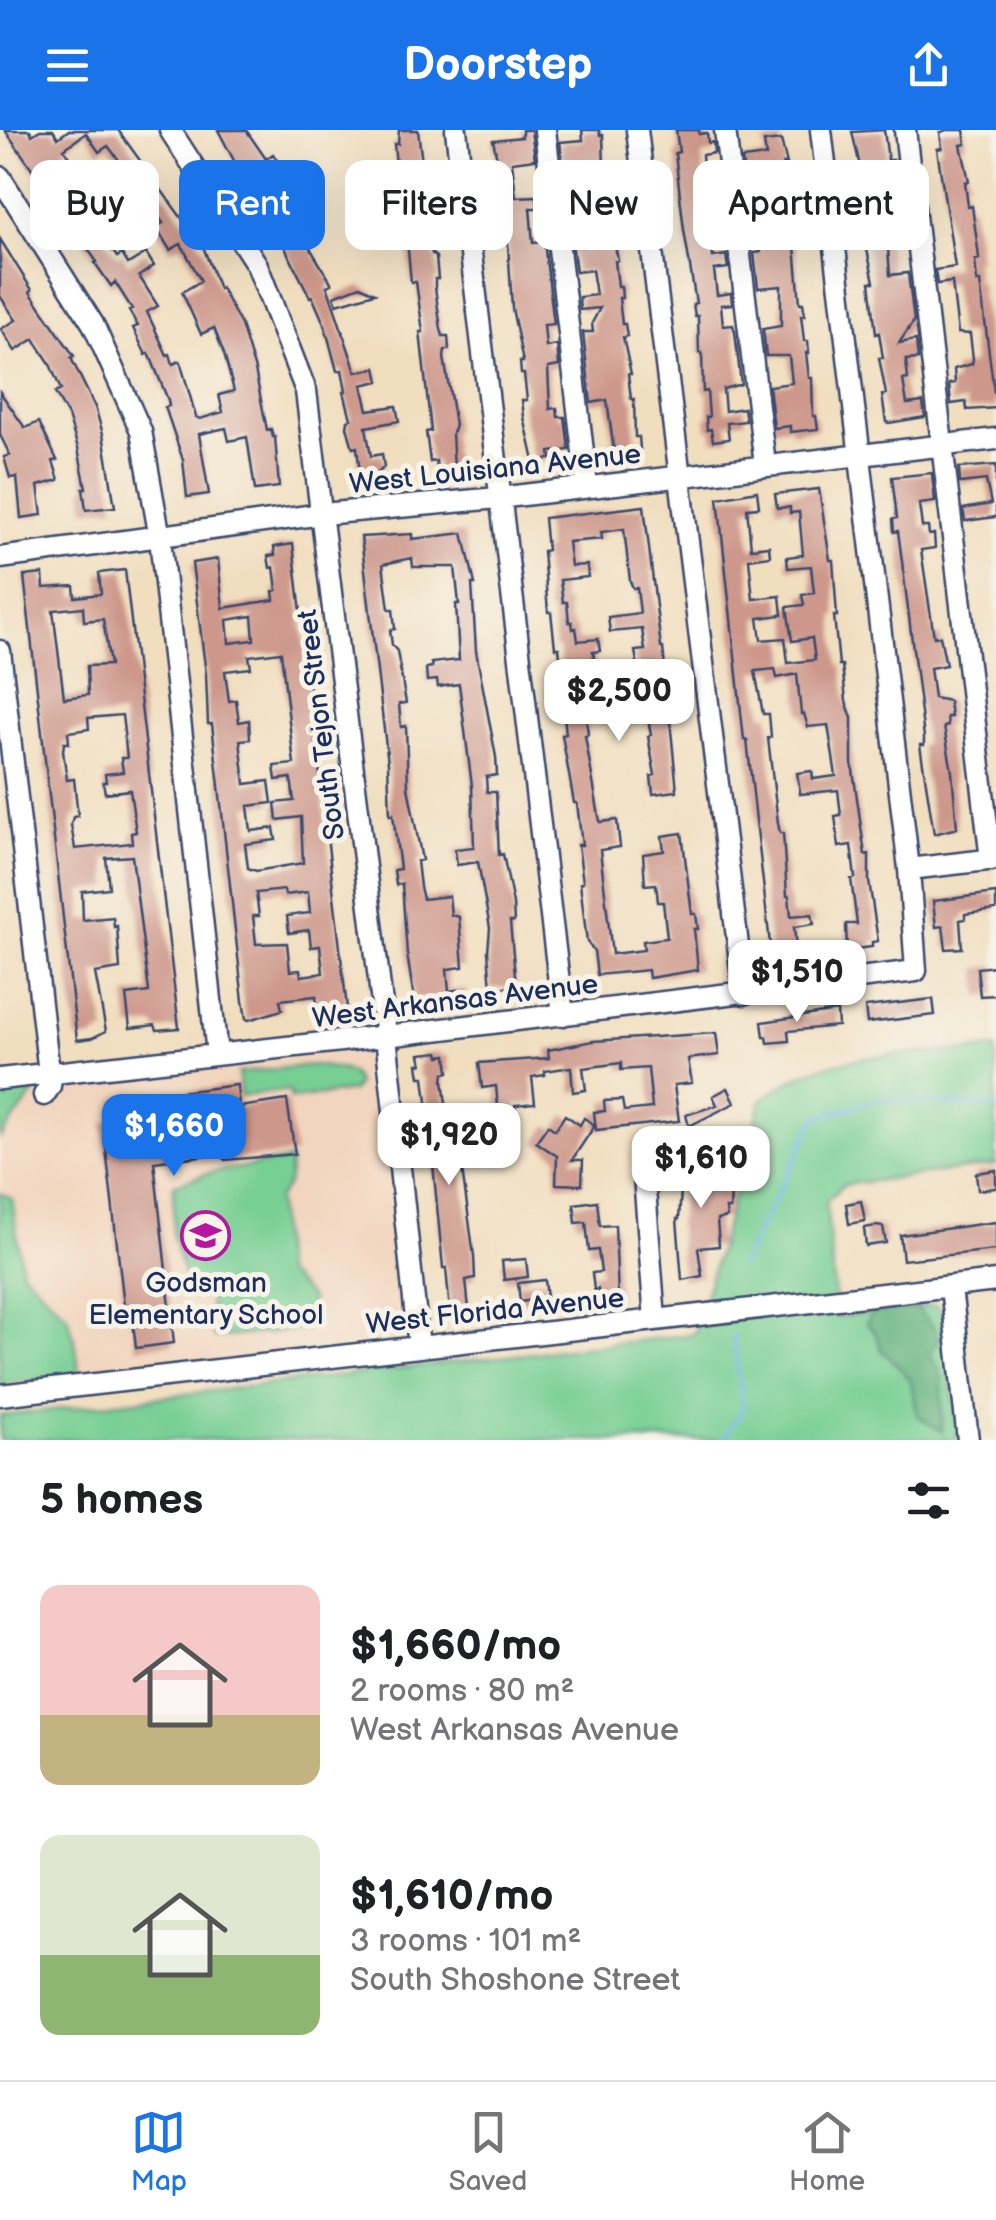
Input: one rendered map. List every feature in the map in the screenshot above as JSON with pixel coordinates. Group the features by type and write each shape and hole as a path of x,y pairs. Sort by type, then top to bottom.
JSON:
{"street":[{"name":"South Tejon Street","path":"170,130 257,265 306,391 420,1346"},
{"path":"456,130 562,1014"},
{"path":"545,130 587,486"},
{"path":"637,130 744,994"},
{"path":"726,130 765,465"},
{"path":"821,130 909,869 994,859 905,130"},
{"path":"0,176 92,324 141,431 160,538 217,1054"},
{"name":"West Louisiana Avenue","path":"0,558 322,514 498,498 996,438"},
{"path":"0,651 51,1073 50,1086 44,1094"},
{"name":"West Arkansas Avenue","path":"0,1079 916,971 909,869"},
{"path":"642,1163 655,1320"},
{"name":"West Florida Avenue","path":"0,1395 996,1282"},
{"path":"950,1287 968,1440"}],"shaded area":[{"name":"Godsman Elementary School","path":"364,1048 373,1056 405,1327 398,1339 80,1376 75,1341 60,1307 22,1270 12,1199 0,1193 0,1138 41,1084"}],"green space":[{"path":"996,1048 996,1165 843,1185 826,1201 837,1317 936,1305 945,1316 958,1440 0,1440 0,1416 694,1334 762,1099 825,1066 897,1054"},
{"path":"313,1065 346,1071 357,1085 352,1091 291,1099 289,1090 241,1096 238,1073"},
{"path":"41,1084 0,1138 0,1089"},
{"path":"289,1160 288,1181 277,1199 283,1272 311,1298 305,1329 214,1338 209,1296 190,1297 173,1236 174,1185 212,1172"},
{"path":"0,1193 12,1199 22,1271 68,1317 80,1376 0,1384"},
{"path":"916,1308 933,1327 939,1341 930,1353 942,1376 942,1432 918,1416 910,1379 882,1350 875,1332 866,1323 874,1312"}],"building":[{"path":"5,130 30,130 32,135 40,130 53,130 58,138 69,130 118,130 140,160 119,160 108,146 99,152 86,133 64,149 72,160 30,160 30,166"},
{"path":"218,130 246,130 266,159 273,154 277,160 234,160"},
{"path":"399,130 418,130 422,160 396,160 394,144 398,144"},
{"path":"522,130 531,130 535,159 497,160 493,140 522,137"},
{"path":"582,130 599,130 603,135 604,160 562,160 560,142 583,140"},
{"path":"676,130 699,130 699,134 707,133 708,143 713,142 714,153 693,160 693,250 712,250 713,257 726,255 728,268 714,270 717,295 731,293 732,304 721,305 723,326 733,325 741,384 723,389 725,411 744,408 746,421 727,423 729,439 713,441 711,429 707,430 707,391 703,392 698,316 693,304 696,303 675,153 679,152"},
{"path":"884,130 888,160 859,160 852,132"},
{"path":"964,130 966,144 961,145 969,181 965,182 978,249 977,282 996,408 967,410 966,402 951,404 949,384 955,383 954,369 972,364 973,359 970,334 958,333 952,282 937,284 935,270 955,267 937,149 942,148 940,133"},
{"path":"781,140 786,160 742,160 766,156 764,142"},
{"path":"513,171 516,197 533,196 533,250 545,250 554,324 544,325 546,347 557,345 559,366 548,368 550,409 557,408 558,417 565,417 569,450 550,452 551,459 534,461 524,417 522,400 527,400 521,374 523,362 512,308 508,250 513,250"},
{"path":"159,187 179,214 179,245 170,250 159,232 163,223 159,217"},
{"path":"0,239 74,356 71,358 95,407 103,434 115,507 86,510 78,448 68,416 55,393 61,390 49,362 34,339 15,351 1,329 16,320 0,296"},
{"path":"89,250 112,250 117,257 122,254 128,264 146,253 154,266 139,276 158,306 147,312 173,364 180,361 196,417 200,419 223,412 219,395 234,391 214,328 201,334 182,292 201,281 184,250 204,250 219,289 241,325 267,430 271,429 275,437 279,487 255,490 247,437 229,441 226,428 199,434 209,494 187,497 183,460 165,407 169,406 168,400 149,353 146,355 133,328 138,326 129,311 132,309 115,282 111,286"},
{"path":"286,250 311,250 332,284 327,286 356,372 376,368 379,381 362,385 368,410 396,406 399,421 366,427 371,456 382,454 384,467 378,473 379,481 361,483 357,447 353,448 347,427 351,419 342,370 337,371 325,326"},
{"path":"408,250 432,250 436,257 435,288 441,329 443,336 448,336 449,349 444,357 455,425 454,469 437,471 436,461 430,462 423,332 416,282 411,282"},
{"path":"573,250 616,250 635,437 639,437 640,449 614,452 607,400 591,403 583,332 593,332 592,323 600,308 580,310 579,297 596,295 592,270 576,272"},
{"path":"795,250 800,303 805,315 801,315 804,341 808,341 806,353 812,378 813,416 818,429 790,432 790,426 774,428 769,386 792,383 789,356 766,356 763,329 781,326 781,286 758,288 754,253"},
{"path":"867,250 888,250 890,275 908,273 914,321 899,343 916,340 918,359 906,360 908,379 903,380 907,404 923,402 925,417 886,422 882,395 886,394 879,358 883,358 870,282 874,282"},
{"path":"360,286 375,293 337,304 334,296"},
{"path":"0,392 25,428 39,422 57,460 53,461 59,480 38,486 42,515 21,518 17,477 10,478 4,457 10,455 0,435"},
{"path":"996,465 996,517 965,521 963,509 991,504 986,480 960,483 959,468"},
{"path":"932,473 935,502 919,504 922,527 928,527 929,535 934,534 935,548 921,550 934,637 940,636 946,665 930,668 934,698 949,701 951,717 947,717 948,726 944,727 957,828 934,834 920,745 924,745 924,737 898,531 894,532 893,519 897,518 892,477"},
{"path":"819,489 833,560 839,665 852,718 852,763 865,855 869,854 878,941 872,942 872,947 847,950 846,924 857,924 851,879 855,878 851,845 839,847 835,816 841,815 838,790 800,794 797,773 812,771 813,779 836,776 828,725 808,727 801,714 797,674 777,678 775,669 755,671 763,714 769,714 768,738 791,916 812,914 814,924 794,927 797,959 772,962 718,498 757,491 759,507 747,508 751,548 769,546 770,556 749,559 753,599 780,596 782,615 758,618 761,640 785,638 788,663 815,660 812,638 792,641 787,607 804,605 802,595 814,593 811,566 788,568 787,557 803,555 799,512 790,513 790,507 777,508 775,494"},
{"path":"644,506 677,791 653,794 651,776 655,775 648,736 651,735 635,651 645,650 642,629 610,632 608,617 640,613 637,588 630,581 624,529 601,532 602,539 568,542 571,566 587,565 588,577 560,580 563,602 567,602 569,622 576,628 578,641 598,639 600,651 593,652 597,677 607,676 608,683 619,681 621,695 584,698 588,735 585,736 600,822 617,820 620,847 600,850 612,954 644,950 643,941 667,938 663,902 658,902 656,884 645,885 643,854 664,851 662,836 682,833 692,914 696,914 698,929 694,929 698,970 649,978 648,970 597,975 594,951 587,942 578,845 582,845 562,735 566,734 565,698 559,648 555,648 548,612 543,551 547,550 544,518"},
{"path":"463,533 475,584 476,651 496,757 497,775 486,777 487,792 496,792 499,855 503,854 513,904 514,922 510,922 516,986 491,989 490,928 478,862 457,865 455,849 474,847 472,786 459,684 438,687 437,680 427,681 426,668 432,667 431,663 459,660 455,567 413,567 412,558 383,564 389,609 393,609 392,645 397,651 406,703 399,704 401,727 406,726 408,787 422,860 417,861 420,887 423,899 449,896 451,915 459,917 463,967 447,969 449,991 465,989 467,1005 448,1008 446,997 414,999 402,884 396,885 394,870 400,869 393,814 390,815 388,763 361,537 412,534 412,539"},
{"path":"293,544 347,1008 326,1013 323,1005 317,1006 316,996 280,1000 282,1010 249,1020 243,1001 212,724 208,724 192,563 218,559 223,608 274,600 274,567 270,568 268,556 275,555 274,547","holes":["252,616 254,640 229,643 227,620","281,652 294,764 274,766 276,780 291,778 294,801 275,803 277,820 301,817 303,863 256,871 248,868 245,844 276,840 274,828 251,831 248,806 272,803 269,781 245,784 240,740 250,739 249,720 239,722 236,700 229,701 225,671 251,668 249,656","308,892 310,913 287,916 289,933 309,930 311,947 320,946 323,973 301,976 300,970 290,971 287,943 256,944 256,893"]},
{"path":"125,570 179,1028 130,1028 126,995 149,992 132,856 106,858 109,888 82,891 83,920 113,917 120,969 95,973 106,1031 77,1040 24,576 43,574 44,588 74,586 75,597 101,594 99,573","holes":["83,607 84,621 103,619 110,665 87,666 88,695 64,698 53,610","122,715 127,758 121,758 123,772 105,774 103,782 105,793 130,790 136,832 131,833 132,843 75,849 71,825 73,817 78,816 74,779 67,780 64,743 69,743 68,732 89,729 88,718"]},
{"path":"996,893 996,910 965,914 965,919 960,920 962,948 946,949 943,926 936,927 933,901"},
{"path":"996,966 996,995 980,996 977,968"},
{"path":"933,999 935,1015 867,1023 865,1007"},
{"path":"837,1011 838,1026 788,1031 789,1041 768,1043 764,1037 762,1022"},
{"path":"716,1033 719,1055 688,1059 692,1083 674,1085 679,1121 596,1130 594,1112 605,1111 604,1101 622,1100 624,1111 652,1108 648,1068 621,1070 621,1063 583,1068 586,1090 573,1092 571,1067 532,1077 535,1103 515,1105 516,1116 499,1117 496,1086 482,1088 479,1063 549,1058 548,1050 593,1041"},
{"path":"439,1052 440,1056 447,1055 449,1072 444,1073 443,1081 449,1126 456,1126 474,1256 475,1278 466,1280 470,1319 456,1320 456,1313 450,1312 424,1077 420,1077 418,1064 422,1064 420,1054"},
{"name":"Godsman Elementary School","path":"237,1085 239,1107 287,1100 295,1154 225,1160 223,1153 154,1162 174,1343 136,1348 132,1313 125,1314 103,1123 116,1121 114,1100"},
{"path":"728,1088 735,1103 689,1126 686,1115 717,1105 713,1096"},
{"path":"565,1115 580,1125 584,1118 595,1125 572,1160 583,1160 582,1185 556,1184 557,1156 536,1142 548,1125 555,1130"},
{"path":"714,1135 721,1191 731,1192 730,1209 726,1209 727,1217 717,1220 719,1246 698,1248 702,1276 682,1280 677,1219 681,1191 689,1192 690,1186 702,1187 697,1141"},
{"path":"996,1170 996,1188 978,1190 976,1173"},
{"path":"597,1201 600,1226 615,1225 618,1298 599,1300 592,1273 601,1272 598,1250 589,1251 586,1222 576,1223 574,1204"},
{"path":"861,1201 865,1221 849,1224 846,1204"},
{"path":"996,1222 996,1250 903,1260 900,1235"},
{"path":"883,1227 886,1243 866,1246 864,1228"},
{"path":"526,1259 528,1277 504,1280 502,1261"},
{"path":"545,1280 547,1298 520,1302 518,1283"}],"waterway":[{"path":"740,1266 816,1118 881,1099 996,1107"},
{"path":"723,1440 743,1408 733,1336"}],"place":[{"name":"Godsman Elementary School","path":"206,1235"}]}
